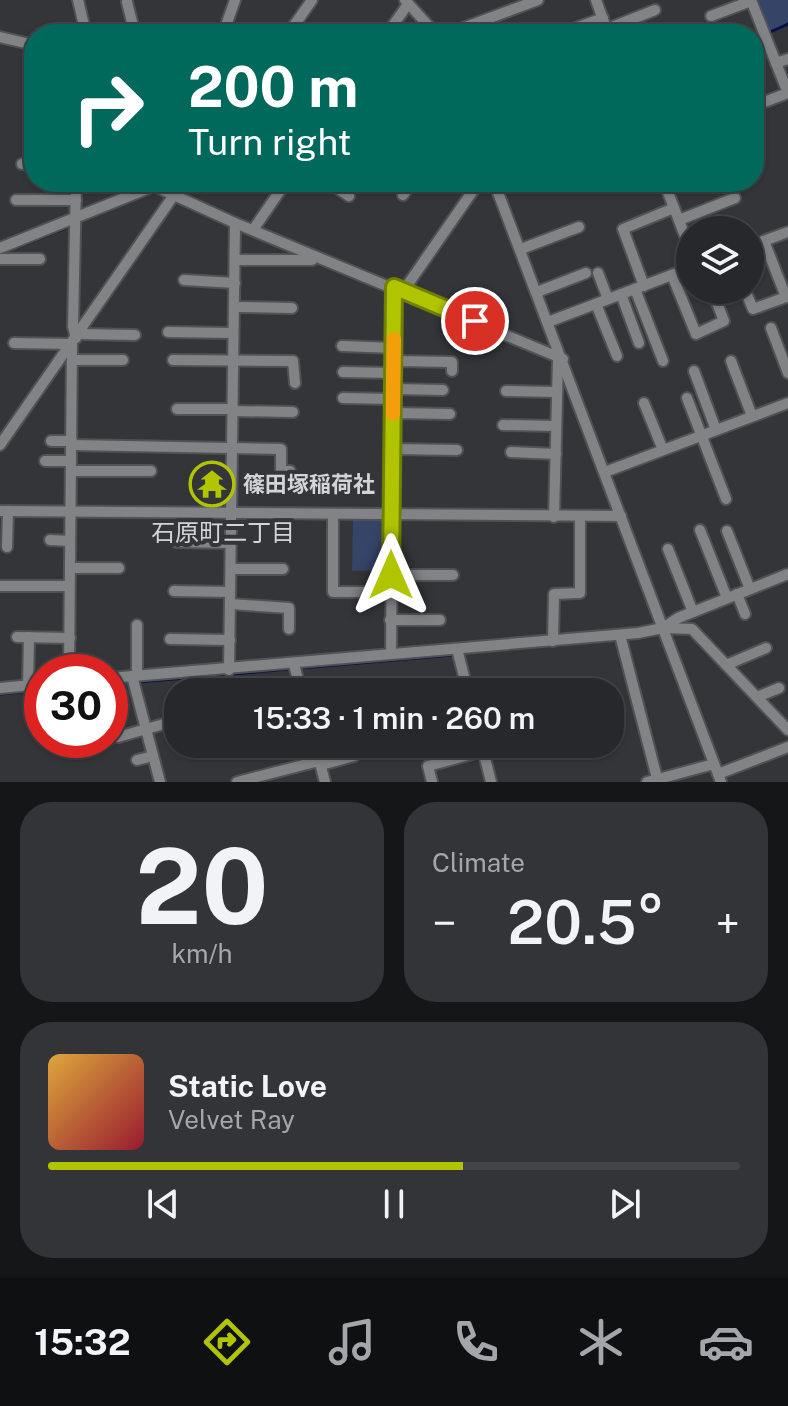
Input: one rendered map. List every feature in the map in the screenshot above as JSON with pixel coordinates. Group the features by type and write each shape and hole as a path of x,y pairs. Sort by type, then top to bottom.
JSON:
{"street":[{"path":"78,0 84,24"},
{"path":"227,24 235,0"},
{"path":"295,24 312,0"},
{"path":"474,24 538,0"},
{"path":"711,16 751,0 761,24"},
{"path":"600,1 605,24"},
{"path":"127,2 132,24"},
{"path":"393,24 406,2 427,24"},
{"path":"615,24 655,10"},
{"path":"764,33 787,97 764,103"},
{"path":"0,37 24,43"},
{"path":"776,63 788,59"},
{"path":"70,654 76,192"},
{"path":"0,248 139,192"},
{"path":"166,192 315,257 544,349 560,359"},
{"path":"0,445 177,192"},
{"path":"253,230 279,192"},
{"path":"343,192 349,196"},
{"path":"391,654 394,348 399,289 472,192"},
{"path":"498,192 718,773"},
{"path":"668,192 677,216"},
{"path":"689,216 735,198"},
{"path":"16,200 76,200"},
{"path":"663,361 623,228 674,208"},
{"path":"229,670 235,223"},
{"path":"521,249 579,227"},
{"path":"751,304 753,309 786,297 764,241 788,233"},
{"path":"235,260 312,260 315,257"},
{"path":"0,259 40,259"},
{"path":"537,292 586,273"},
{"path":"598,273 608,299"},
{"path":"548,322 676,273"},
{"path":"672,275 676,285"},
{"path":"184,280 235,283"},
{"path":"621,294 639,343"},
{"path":"596,304 617,356"},
{"path":"684,304 696,334 724,321 717,304"},
{"path":"235,307 292,308"},
{"path":"771,328 788,373"},
{"path":"168,332 233,333"},
{"path":"14,343 135,335"},
{"path":"342,346 394,348"},
{"path":"554,517 556,392 560,359"},
{"path":"74,360 123,360"},
{"path":"173,360 293,361 295,383"},
{"path":"394,361 452,362 452,371"},
{"path":"731,361 752,416"},
{"path":"694,371 716,430"},
{"path":"343,372 394,373"},
{"path":"343,398 443,390"},
{"path":"506,391 556,392"},
{"path":"687,398 726,499"},
{"path":"644,403 663,450"},
{"path":"605,472 788,403"},
{"path":"177,409 293,412"},
{"path":"393,413 450,414"},
{"path":"503,425 556,426"},
{"path":"51,441 281,449 281,471 290,471"},
{"path":"392,449 457,450"},
{"path":"511,452 556,454"},
{"path":"45,461 71,466 151,471"},
{"path":"7,547 4,511 621,516"},
{"path":"333,514 333,592 390,592"},
{"path":"553,641 554,594 580,593 580,517"},
{"path":"700,530 732,596 745,614"},
{"path":"727,531 750,589"},
{"path":"50,540 70,541"},
{"path":"176,542 230,543"},
{"path":"668,549 693,612"},
{"path":"70,568 119,568"},
{"path":"231,569 283,569"},
{"path":"391,575 453,575"},
{"path":"663,628 732,596 787,578"},
{"path":"0,586 69,586"},
{"path":"174,591 289,608 289,629"},
{"path":"390,620 440,620"},
{"path":"137,625 135,676 160,782"},
{"path":"128,677 620,635 663,628 692,629 788,730"},
{"path":"620,635 654,781 718,773 788,747"},
{"path":"17,637 70,638"},
{"path":"29,637 29,654"},
{"path":"170,639 230,640"},
{"path":"726,665 766,648"},
{"path":"457,649 464,678"},
{"path":"294,664 298,678"},
{"path":"0,688 24,685"},
{"path":"757,697 779,688"},
{"path":"128,734 164,724"},
{"path":"137,760 153,756"},
{"path":"319,758 325,782"},
{"path":"237,782 344,758"},
{"path":"432,782 428,766 451,758"},
{"path":"485,758 491,782"}],"shaded area":[{"path":"756,0 788,0 788,26 769,34"},
{"path":"353,518 388,519 387,570 352,571"}],"waterway":[{"path":"768,33 788,24"},
{"path":"80,221 102,212"},
{"path":"17,247 73,225"},
{"path":"463,653 616,640"},
{"path":"138,682 453,655"},
{"path":"0,694 24,692"}],"slow traffic":[{"path":"393,414 394,339"}],"place":[{"name":"篠田塚稲荷社","path":"212,484"}],"district":[{"name":"石原町二丁目","path":"223,532"}],"route":[{"path":"391,575 394,287 475,321"}]}
